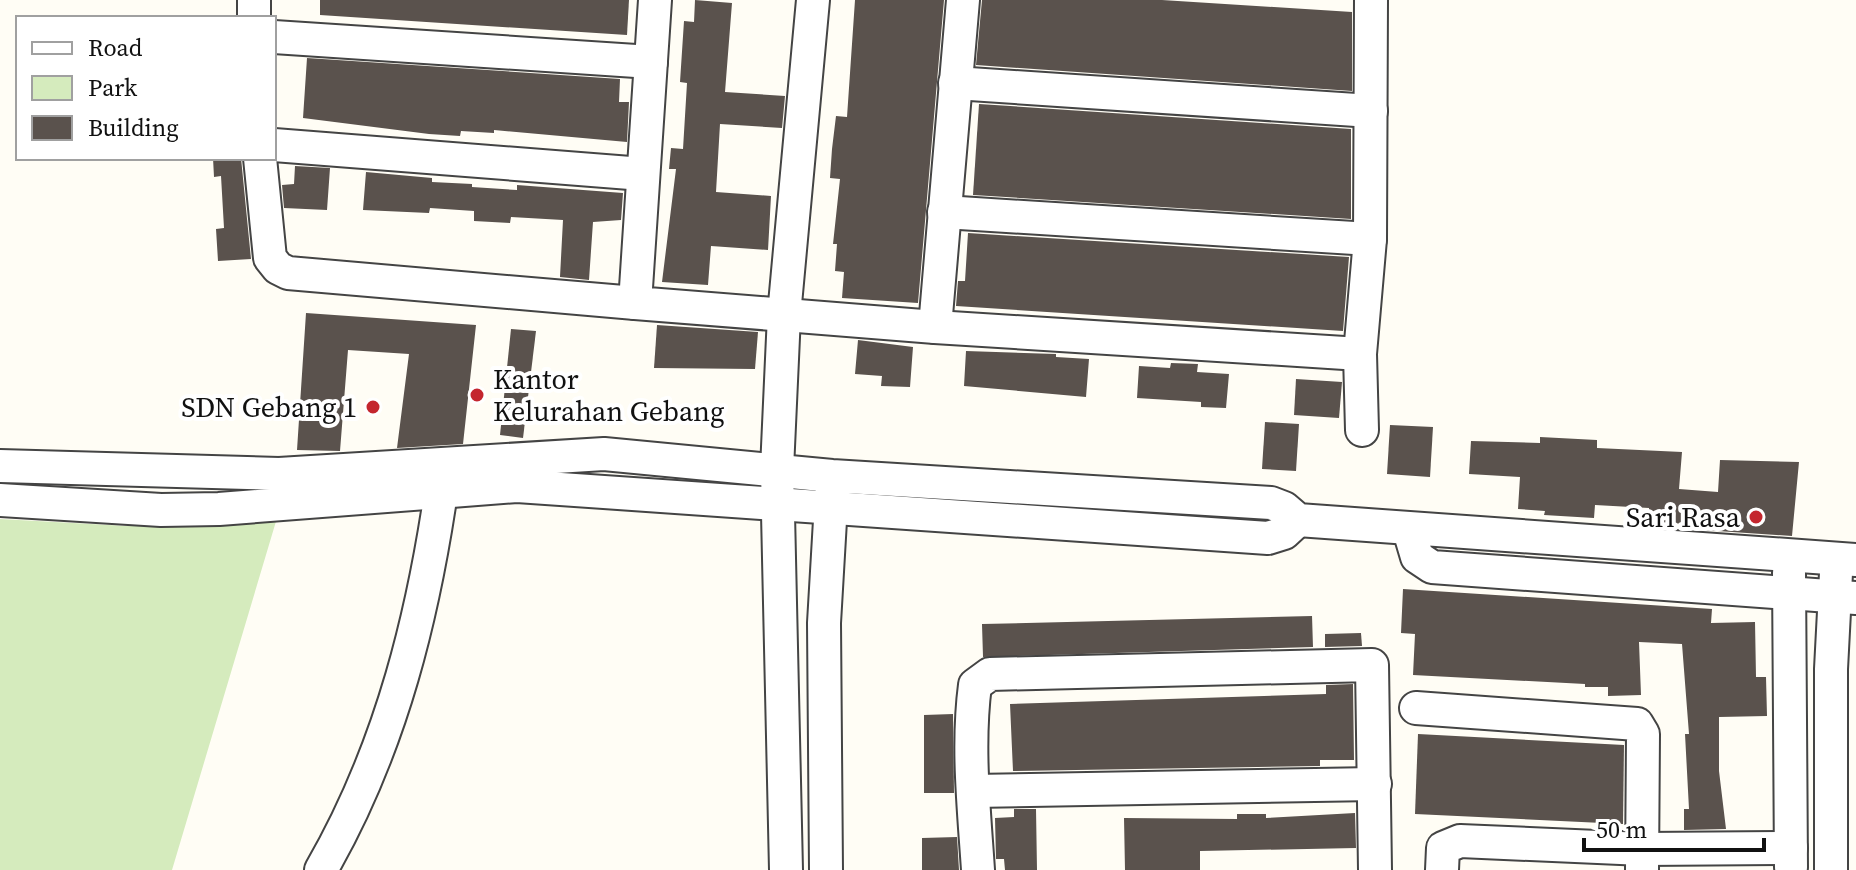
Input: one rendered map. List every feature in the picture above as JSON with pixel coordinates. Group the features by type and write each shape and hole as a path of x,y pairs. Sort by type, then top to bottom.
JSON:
{"street":[{"path":"635,303 655,0"},
{"path":"786,870 776,501 784,315 813,0"},
{"path":"935,327 963,0"},
{"path":"1362,430 1360,354 1370,239 1371,0"},
{"path":"276,37 651,62"},
{"path":"955,83 1371,111"},
{"path":"276,145 643,174"},
{"path":"260,160 270,258 278,268 288,273 935,327 1360,354"},
{"path":"944,212 1370,239"},
{"path":"0,500 161,510 442,479 604,454 777,469 831,490"},
{"path":"0,466 442,479 776,501 831,490 1271,503 1284,508 1298,520 1846,559 1845,596 1831,669 1831,870"},
{"path":"321,870 353,811 408,663 427,582 442,479"},
{"path":"826,870 824,623 831,490"},
{"path":"1409,530 1417,557 1432,567 1845,596"},
{"path":"1442,870 1443,848 1460,841 1643,860 1791,859 1790,555"},
{"path":"781,625 824,623"},
{"path":"978,870 973,791 975,685 990,674 1372,665 1375,870"},
{"path":"1792,669 1831,669"},
{"path":"1416,708 1637,724 1643,734 1643,860"},
{"path":"973,791 1375,784"}],"green space":[{"path":"277,518 172,870 0,870 0,519 127,526"}],"building":[{"path":"320,0 629,0 627,35 320,15"},
{"path":"695,0 732,3 725,92 785,96 782,128 720,124 716,192 771,196 768,250 711,246 708,285 662,282 676,169 669,169 671,148 683,149 687,83 680,82 684,21 694,22"},
{"path":"855,0 944,0 918,303 842,298 844,272 835,271 837,244 833,244 840,179 830,178 832,149 836,116 847,117"},
{"path":"982,0 1162,0 1352,12 1352,91 976,65"},
{"path":"307,58 620,79 619,102 629,102 627,142 494,130 494,133 461,131 460,136 429,134 303,118"},
{"path":"979,104 1351,129 1351,219 973,195"},
{"path":"213,160 241,160 251,259 218,261 216,229 224,228 221,176 214,177"},
{"path":"295,166 330,168 327,210 284,208 282,185 294,184"},
{"path":"366,172 432,178 432,182 472,184 472,187 517,190 517,185 623,193 621,220 593,222 589,280 560,277 563,220 511,217 510,223 474,221 474,211 430,208 429,213 363,210"},
{"path":"968,233 1349,257 1343,331 956,306 958,281 965,281"},
{"path":"306,313 476,325 463,444 397,448 409,354 348,350 340,451 297,450"},
{"path":"657,325 758,332 755,369 654,368"},
{"path":"511,329 536,331 523,438 500,435"},
{"path":"858,340 913,347 910,387 881,386 882,376 855,374"},
{"path":"966,351 1056,354 1056,357 1089,359 1086,397 964,386"},
{"path":"1171,363 1198,364 1197,372 1229,374 1226,408 1201,407 1201,402 1137,398 1139,366 1170,368"},
{"path":"1296,379 1342,382 1339,418 1294,415"},
{"path":"1265,422 1299,424 1296,471 1262,469"},
{"path":"1390,425 1433,427 1430,477 1387,474"},
{"path":"1540,437 1597,440 1597,448 1682,452 1679,489 1718,492 1720,460 1799,462 1792,536 1688,529 1688,524 1649,522 1649,508 1595,505 1594,518 1544,515 1545,511 1518,509 1520,477 1469,474 1471,441 1540,443"},
{"path":"1403,589 1712,609 1711,623 1755,622 1756,677 1766,677 1767,716 1719,717 1719,771 1726,829 1684,830 1684,809 1689,809 1685,734 1689,734 1682,644 1639,642 1641,695 1608,696 1608,687 1585,687 1585,684 1413,675 1415,634 1401,633"},
{"path":"1312,616 1313,647 983,657 982,624"},
{"path":"1361,633 1362,646 1325,647 1325,634"},
{"path":"1353,684 1354,760 1320,760 1320,766 1013,771 1010,704 1326,694 1326,685"},
{"path":"953,714 954,793 924,793 924,715"},
{"path":"1418,734 1624,745 1623,824 1415,814"},
{"path":"1014,809 1036,809 1037,870 1005,870 1004,859 996,859 995,818 1014,817"},
{"path":"1355,813 1356,848 1200,851 1200,870 1125,870 1124,818 1237,819 1237,814 1266,814 1266,818"},
{"path":"957,837 959,870 922,870 922,838"}],"place":[{"name":"Kantor Kelurahan Gebang","path":"477,395"},
{"name":"SDN Gebang 1","path":"373,407"},
{"name":"Sari Rasa","path":"1756,517"}]}
